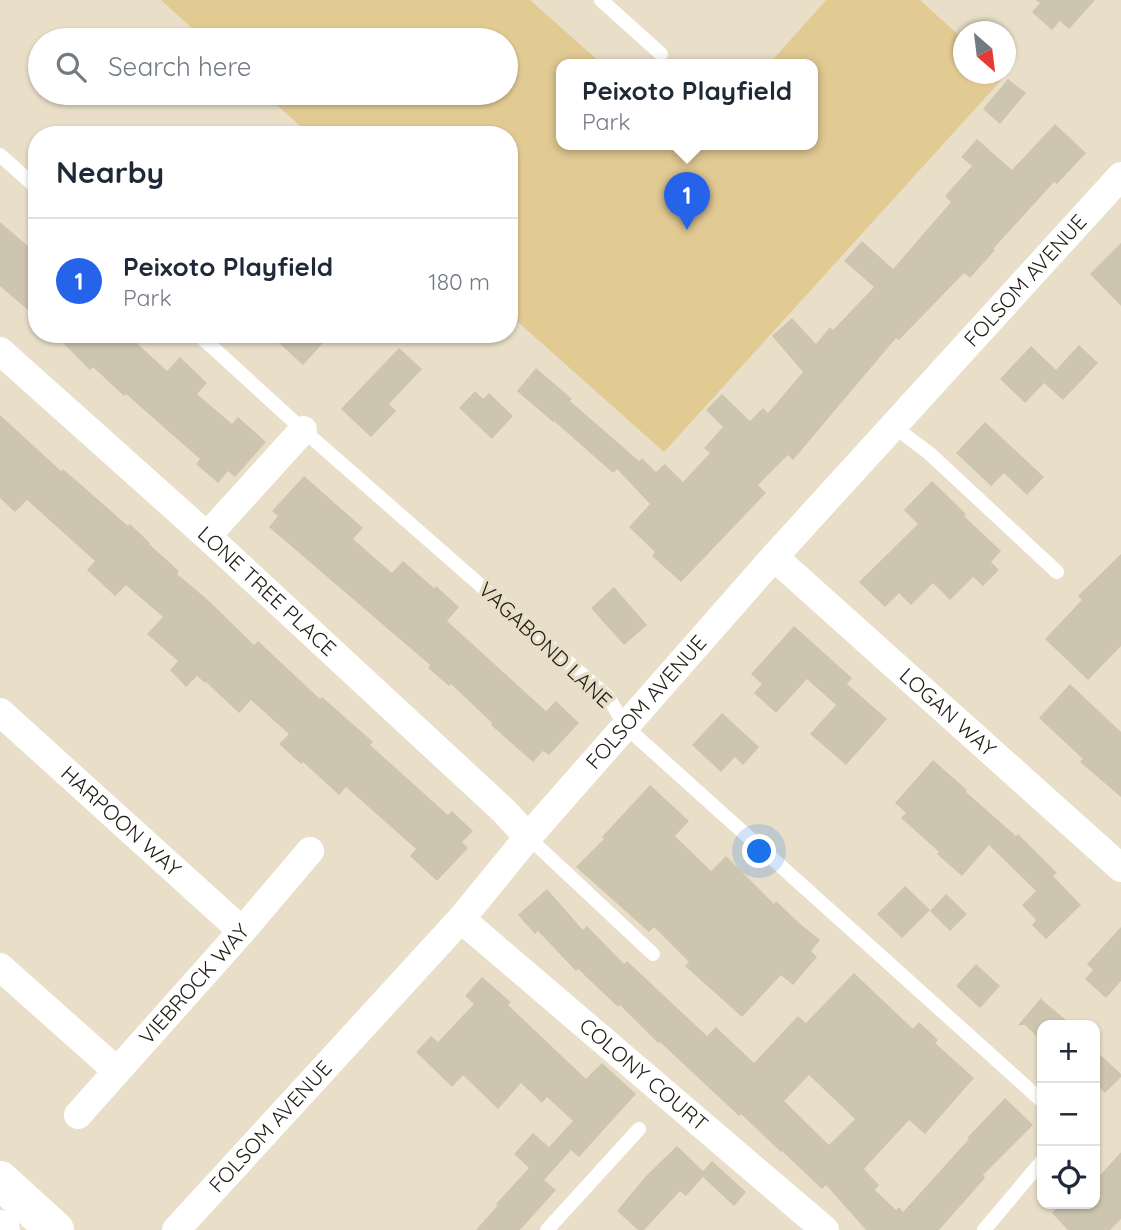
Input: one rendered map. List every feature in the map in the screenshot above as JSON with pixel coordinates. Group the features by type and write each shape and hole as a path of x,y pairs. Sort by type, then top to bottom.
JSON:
{"street":[{"name":"FOLSOM AVENUE","path":"176,1230 461,919 528,837 774,557 1121,176"},
{"name":"LONE TREE PLACE","path":"0,351 207,536 505,811 528,837"},
{"path":"207,536 303,430"},
{"name":"LOGAN WAY","path":"774,557 1121,868"},
{"name":"HARPOON WAY","path":"0,712 242,931"},
{"name":"VIEBROCK WAY","path":"78,1115 310,851"},
{"name":"COLONY COURT","path":"461,919 810,1225"},
{"path":"0,967 117,1071"},
{"path":"0,1180 55,1230"}],"lane":[{"path":"601,0 661,54"},
{"path":"0,155 28,180"},
{"name":"VAGABOND LANE","path":"208,343 608,698 626,727 1037,1097"},
{"path":"893,426 929,453 1057,572"},
{"path":"528,837 653,954"},
{"path":"547,1230 639,1129"},
{"path":"984,1230 1037,1167"}],"shaded area":[{"path":"161,0 530,0 596,59 556,59 556,150 818,150 818,59 773,59 826,0 920,0 953,30 953,84 998,84 664,452 518,322 518,126 300,126 277,105 518,105 518,28 192,28"}],"building":[{"path":"1036,0 1095,0 1069,29 1060,21 1052,30 1032,12 1040,3"},
{"path":"1004,84 1014,84 1026,93 1000,124 983,109"},
{"path":"1055,124 1086,153 1057,184 1054,182 970,278 964,273 899,340 896,338 793,460 788,455 758,485 766,493 681,582 652,556 655,552 629,527 650,504 617,469 613,473 517,391 536,368 639,461 642,458 656,472 665,464 683,482 710,453 704,448 723,427 706,410 722,394 750,421 763,408 768,413 803,372 772,336 792,318 816,344 830,327 833,330 874,287 844,261 862,241 893,269 951,202 945,196 972,166 961,157 977,139 1012,170"},
{"path":"0,222 28,246 28,310 0,286"},
{"path":"1121,243 1121,306 1090,274"},
{"path":"63,343 137,343 167,371 180,357 207,383 197,394 232,424 238,417 266,442 235,477 228,471 218,483 196,464 200,459 93,367 90,370"},
{"path":"279,343 323,343 303,365"},
{"path":"1079,345 1098,363 1063,400 1044,383 1025,403 1000,379 1031,346 1056,370"},
{"path":"399,348 422,369 389,404 396,411 371,437 341,409"},
{"path":"475,391 483,399 489,393 513,416 492,439 459,408"},
{"path":"0,415 61,471 63,469 128,526 130,524 179,571 177,574 254,645 258,641 320,699 322,697 373,742 370,745 448,815 452,811 473,831 462,842 468,848 437,881 410,856 416,849 346,787 339,795 279,744 289,734 251,700 239,713 197,676 186,687 170,670 178,661 147,634 163,617 126,585 115,596 87,570 95,561 27,500 15,512 0,498"},
{"path":"985,422 1044,477 1027,495 1004,473 991,486 956,453"},
{"path":"304,476 363,528 353,539 392,573 403,561 434,588 436,586 459,607 447,621 546,711 556,701 579,723 549,755 543,751 533,762 491,725 492,723 451,684 449,686 428,668 430,665 269,527 278,516 272,511"},
{"path":"932,481 1001,551 991,562 999,570 983,586 973,577 950,600 933,583 911,605 899,593 885,607 859,582 918,524 904,510"},
{"path":"1121,554 1121,646 1088,680 1045,639 1082,600 1078,596"},
{"path":"614,587 647,625 624,645 591,608"},
{"path":"794,626 852,678 847,684 887,719 846,765 810,734 836,705 807,679 776,713 754,693 762,684 751,674"},
{"path":"1070,684 1121,732 1121,797 1080,762 1083,759 1039,718"},
{"path":"722,713 759,747 743,765 735,757 721,772 692,745"},
{"path":"933,760 1016,836 1018,834 1057,873 1053,876 1081,905 1046,939 1032,925 1036,920 1022,905 1036,891 989,845 962,876 901,818 906,813 895,803"},
{"path":"650,785 689,821 675,836 711,871 726,856 774,904 776,901 820,940 811,951 817,957 793,985 781,975 742,1017 685,966 689,962 654,927 649,932 576,867"},
{"path":"905,886 930,910 902,938 877,914"},
{"path":"547,889 583,930 587,926 624,964 627,961 707,1036 716,1027 754,1063 798,1016 806,1023 854,973 913,1029 919,1022 938,1040 935,1043 974,1078 925,1134 909,1120 864,1169 879,1185 875,1190 896,1210 899,1207 903,1212 1005,1098 1033,1125 983,1175 985,1178 939,1230 866,1230 826,1185 822,1189 741,1114 739,1116 658,1043 620,1005 618,1007 578,969 576,971 538,931 535,934 518,915","holes":["809,1075 855,1119 829,1145 784,1101"]},
{"path":"946,894 967,914 950,931 930,911"},
{"path":"1121,927 1121,981 1106,998 1085,979 1093,970 1087,964"},
{"path":"976,964 1000,986 980,1008 956,986"},
{"path":"482,977 511,1002 508,1005 586,1079 602,1063 636,1094 579,1157 571,1150 544,1180 556,1190 520,1230 476,1230 529,1168 514,1154 533,1133 549,1147 573,1121 547,1097 542,1103 521,1083 498,1109 463,1075 452,1087 416,1052 431,1036 438,1042 474,1004 465,996"},
{"path":"1042,997 1042,1000 1066,1020 1037,1020 1037,1036 1025,1025 1018,1025"},
{"path":"1100,1055 1121,1074 1105,1093 1100,1088"},
{"path":"677,1146 703,1171 712,1161 746,1192 734,1206 703,1177 686,1196 680,1191 644,1230 638,1230 617,1211 646,1176"},
{"path":"1121,1152 1121,1219 1110,1230 1068,1230 1052,1213 1056,1209 1100,1209 1100,1175"}],"place":[{"name":"Peixoto Playfield","path":"687,230"}]}
